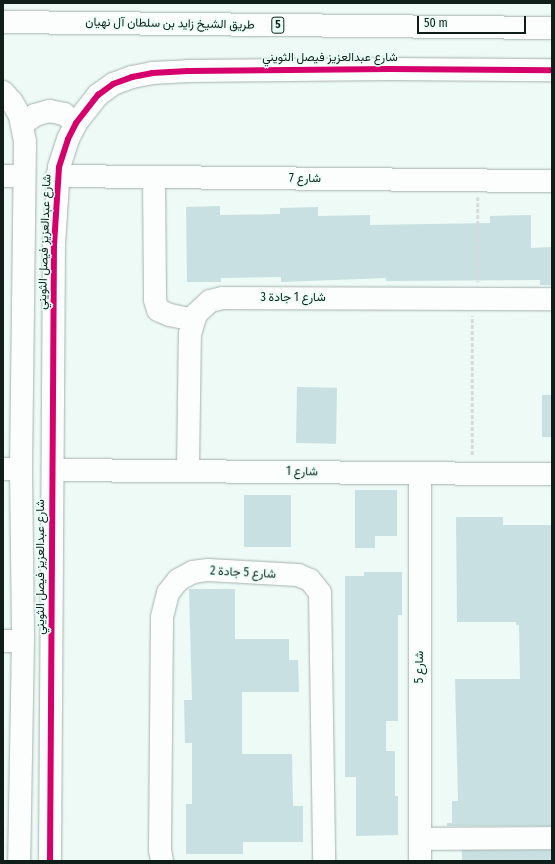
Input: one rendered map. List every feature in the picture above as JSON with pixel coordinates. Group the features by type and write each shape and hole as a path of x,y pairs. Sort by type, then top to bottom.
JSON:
{"main road":[{"name":"طريق الشيخ زايد بن سلطان آل نهيان","path":"3,22 552,28"},
{"name":"شارع عبدالعزيز فيصل الثويني","path":"50,861 54,245 57,176 63,152 76,123 98,95 113,84 132,77 152,73 188,71 390,69 552,70"},
{"name":"شارع عبدالعزيز فيصل الثويني","path":"3,92 16,109 23,124 25,142 14,176 24,244 12,469 13,641 20,816 19,861"},
{"path":"23,124 35,114 49,111 64,114 76,123"},
{"name":"شارع 7","path":"57,176 552,181"},
{"path":"154,177 155,300 158,310 170,315 193,320"},
{"path":"24,244 39,247 54,245"},
{"name":"شارع 1 جادة 3","path":"188,470 189,342 193,320 198,310 210,301 223,298 552,299"},
{"name":"شارع 1","path":"53,470 552,474"},
{"name":"شارع 5","path":"420,474 420,861"},
{"name":"شارع 5 جادة 2","path":"162,861 160,850 162,617 168,593 178,580 193,572 208,570 298,575 310,580 320,593 324,861"},
{"path":"20,816 24,822 31,825 38,825 45,822 50,816"},
{"path":"420,839 552,838"},
{"path":"19,861 22,854 28,850 35,849 42,850 50,861"}],"path":[{"path":"472,474 478,180"}],"building":[{"path":"220,206 220,215 280,214 280,208 318,207 318,216 370,215 370,225 490,223 490,216 531,215 531,248 552,247 552,285 540,285 540,280 386,281 386,278 281,282 281,277 221,278 221,282 187,282 186,207"},
{"path":"297,387 337,388 336,444 296,443"},
{"path":"542,395 552,395 552,437 542,437"},
{"path":"355,490 397,490 397,536 375,536 375,548 355,548"},
{"path":"244,495 291,495 291,547 244,547"},
{"path":"456,517 503,517 503,525 552,525 552,826 447,826 447,823 452,823 452,801 458,801 455,679 520,679 519,625 516,625 516,622 457,622"},
{"path":"364,572 402,572 402,615 398,615 398,721 386,721 386,751 395,751 395,796 398,796 398,835 356,836 356,777 345,777 345,576 364,576"},
{"path":"189,589 235,589 235,639 289,639 289,660 298,660 299,692 242,692 242,754 292,754 293,806 303,806 303,842 243,842 243,854 186,854 186,804 192,804 192,743 185,743 184,700 192,700"},
{"path":"462,850 552,850 552,861 462,861"}],"cycle path":[{"path":"50,861 54,245 59,167 68,139 76,123 98,95 113,84 132,77 152,73 188,71 390,69 552,70"}]}
